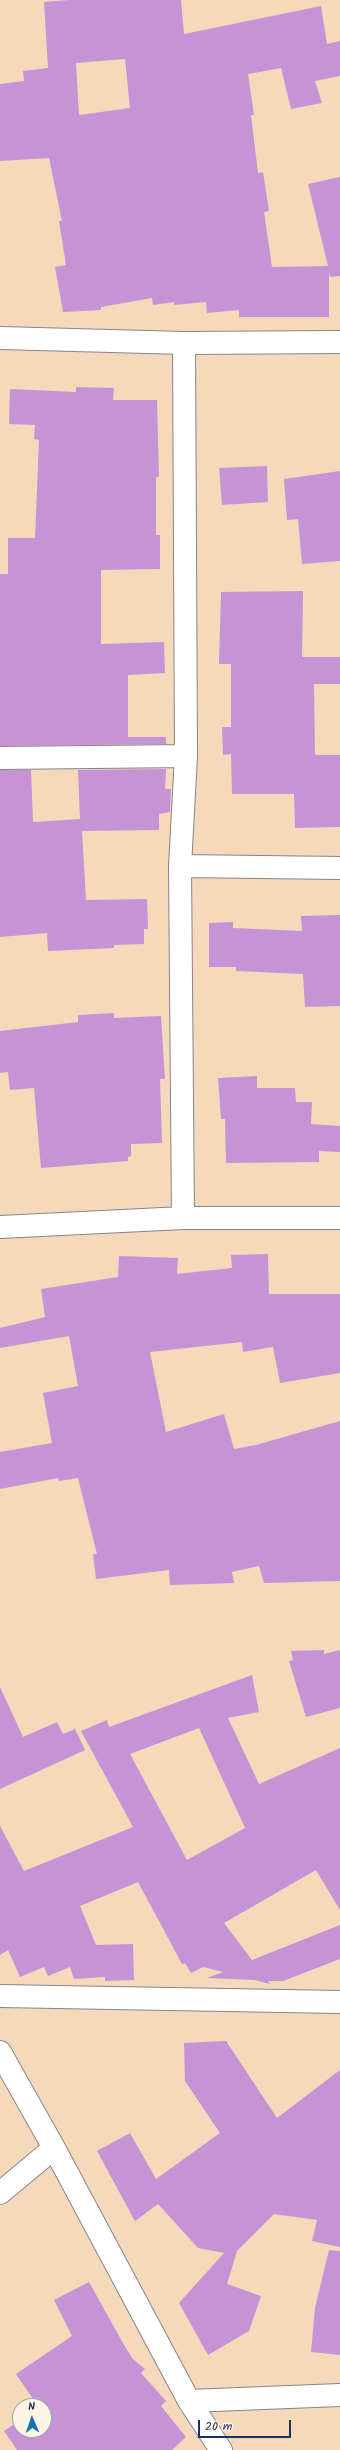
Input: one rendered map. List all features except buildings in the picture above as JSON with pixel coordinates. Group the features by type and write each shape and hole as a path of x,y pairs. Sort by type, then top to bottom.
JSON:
{"street":[{"path":"0,338 184,342 340,342"},
{"path":"183,1218 180,866 186,756 184,342"},
{"path":"0,758 186,756"},
{"path":"180,866 340,868"},
{"path":"0,1227 183,1218 340,1218"},
{"path":"0,1996 340,2002"},
{"path":"0,2052 54,2148 189,2401 221,2450"},
{"path":"0,2193 54,2148"},
{"path":"189,2401 340,2395"}]}
